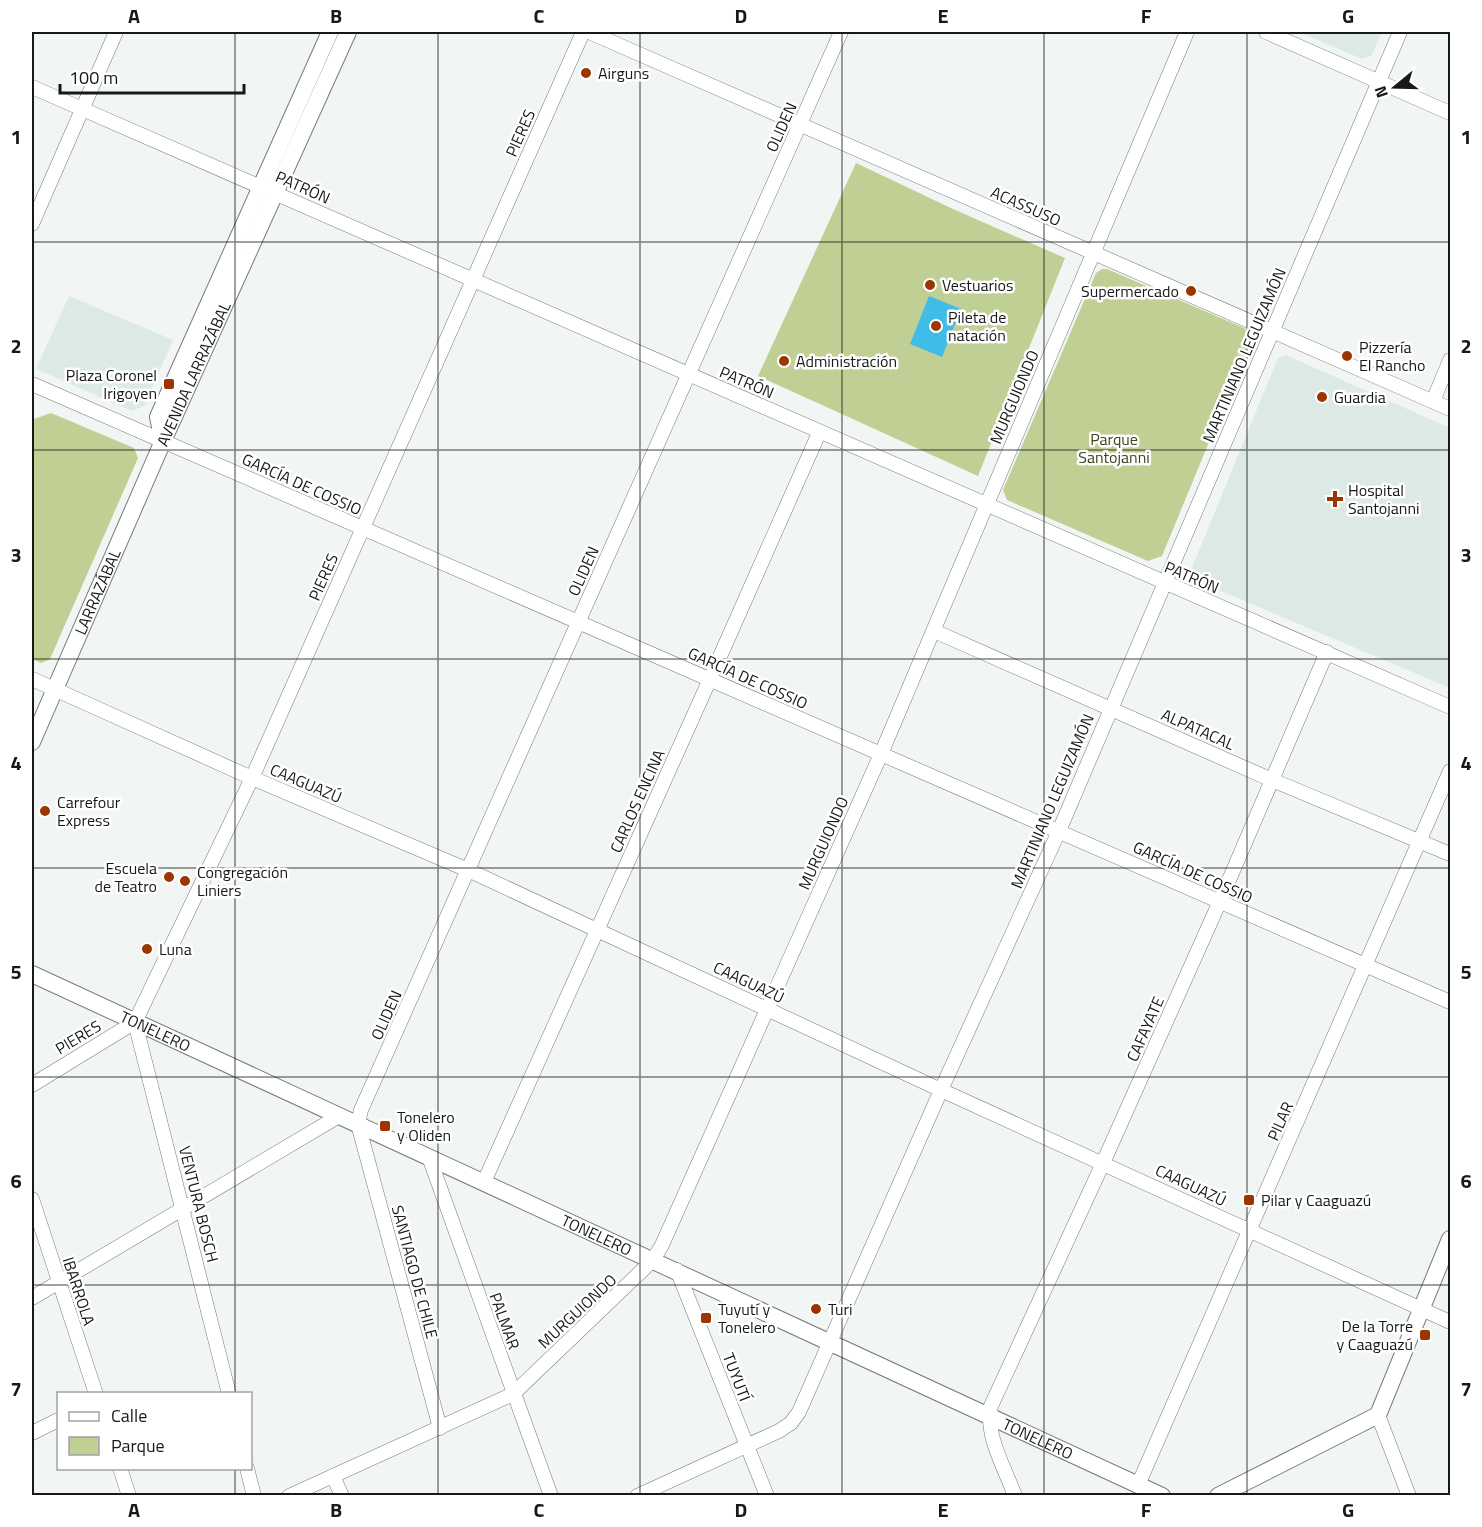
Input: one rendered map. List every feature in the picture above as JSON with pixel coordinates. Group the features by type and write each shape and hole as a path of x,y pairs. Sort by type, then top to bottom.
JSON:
{"street":[{"path":"32,224 116,32"},
{"name":"AVENIDA LARRAZÁBAL","path":"163,441 268,190 330,32"},
{"name":"AVENIDA LARRAZÁBAL","path":"268,190 348,32"},
{"name":"PIERES","path":"32,1085 135,1022 252,778 583,32"},
{"name":"ACASSUSO","path":"589,32 801,122 1093,254 1450,409"},
{"name":"OLIDEN","path":"358,1124 361,1110 841,32"},
{"name":"MURGUIONDO","path":"289,1496 513,1394 653,1260 662,1245 881,754 1187,32"},
{"path":"1266,32 1450,113"},
{"name":"MARTINIANO LEGUIZAMÓN","path":"637,1496 779,1431 791,1423 799,1412 941,1090 1059,831 1400,32"},
{"name":"PATRÓN","path":"32,87 1450,707"},
{"path":"1433,400 1450,360"},
{"name":"GARCÍA DE COSSIO","path":"32,384 1450,1002"},
{"name":"CARLOS ENCINA","path":"484,1182 819,433"},
{"name":"LARRAZÁBAL","path":"32,742 163,441"},
{"name":"ALPATACAL","path":"934,631 1272,780 1450,854"},
{"name":"CAFAYATE","path":"989,1417 993,1400 1103,1163 1220,901 1327,652"},
{"name":"CAAGUAZÚ","path":"32,679 252,778 468,870 941,1090 1450,1322"},
{"name":"PILAR","path":"1138,1485 1450,771"},
{"name":"TONELERO","path":"32,974 1162,1496"},
{"name":"VENTURA BOSCH","path":"135,1022 229,1392"},
{"path":"32,1298 339,1116"},
{"name":"SANTIAGO DE CHILE","path":"358,1124 440,1428"},
{"name":"PALMAR","path":"429,1157 551,1496"},
{"name":"IBARROLA","path":"32,1199 95,1392"},
{"path":"1218,1496 1378,1415 1450,1239"},
{"name":"TUYUTÍ","path":"677,1270 766,1496"},
{"path":"1378,1415 1408,1496"},
{"path":"989,1417 992,1435 1015,1496"},
{"path":"32,1433 57,1420"},
{"path":"121,1470 129,1496"},
{"path":"248,1470 254,1496"},
{"path":"333,1476 342,1496"}],"shaded area":[{"path":"1299,32 1382,32 1371,56 1362,59"},
{"path":"69,296 173,340 144,406 132,411 36,369"},
{"name":"Hospital Santojanni","path":"1286,355 1450,428 1450,688 1193,579 1191,570 1278,358"}],"green space":[{"path":"856,163 1065,258 978,476 758,376"},
{"name":"Parque Santojanni","path":"1107,269 1244,328 1250,334 1251,340 1162,556 1148,561 1007,500 1003,490 1096,273"},
{"path":"51,413 134,448 138,458 50,659 41,663 32,659 32,424 34,419"}],"water":[{"name":"Pileta de natación","path":"929,296 961,309 942,357 910,344"}],"place":[{"name":"Airguns","path":"586,73"},
{"name":"Vestuarios","path":"930,285"},
{"name":"Supermercado","path":"1191,291"},
{"name":"Pileta de natación","path":"936,326"},
{"name":"Pizzería El Rancho","path":"1347,356"},
{"name":"Administración","path":"784,361"},
{"name":"Plaza Coronel Irigoyen","path":"169,384"},
{"name":"Guardia","path":"1322,397"},
{"name":"Hospital Santojanni","path":"1335,499"},
{"name":"Carrefour Express","path":"45,811"},
{"name":"Escuela de Teatro","path":"169,877"},
{"name":"Congregación Liniers","path":"185,881"},
{"name":"Luna","path":"147,949"},
{"name":"Tonelero y Oliden","path":"385,1126"},
{"name":"Pilar y Caaguazú","path":"1249,1200"},
{"name":"Turi","path":"816,1309"},
{"name":"Tuyutí y Tonelero","path":"706,1318"},
{"name":"De la Torre y Caaguazú","path":"1425,1335"}]}
